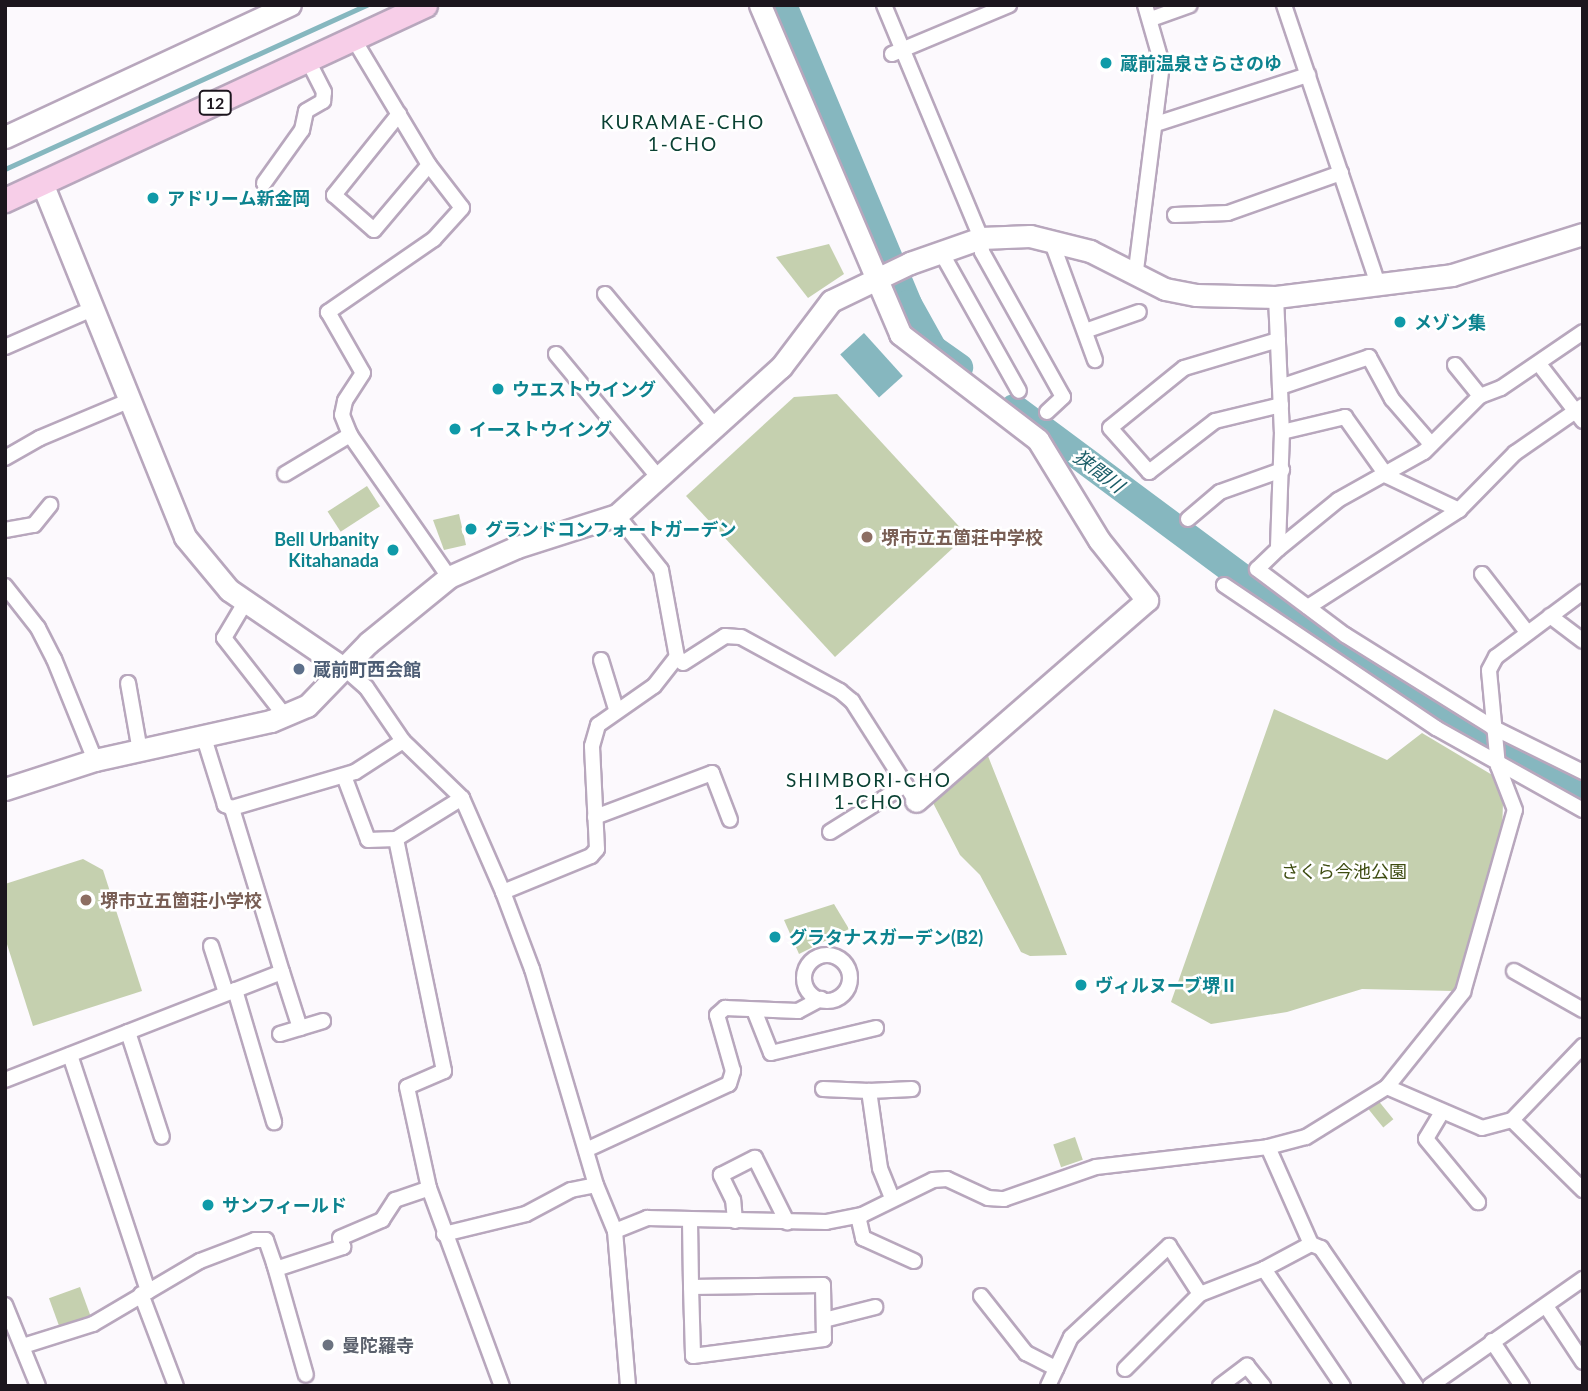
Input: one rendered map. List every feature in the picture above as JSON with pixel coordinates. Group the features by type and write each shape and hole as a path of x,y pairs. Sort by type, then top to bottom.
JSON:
{"main road":[{"name":"12","path":"5,200 425,5"}],"street":[{"path":"5,137 290,5"},
{"path":"760,5 880,276 900,334 915,350 1038,440 1099,540 1147,600 910,793 830,832"},
{"path":"884,5 897,52 981,238 982,252 1063,397 1047,412"},
{"path":"897,52 1009,5"},
{"path":"1136,271 1162,64 1148,12 1190,5"},
{"path":"1284,5 1379,287"},
{"path":"353,38 429,164 462,208 434,239 328,312 363,373 345,401 342,415 350,435 449,577"},
{"path":"264,183 302,130 306,111 323,101 324,92 308,60"},
{"path":"1156,124 1308,75"},
{"path":"399,114 334,195 374,230 429,164"},
{"path":"1175,215 1228,213 1341,173"},
{"path":"42,183 185,537 214,573 246,601 345,669 366,687 403,741 462,798 503,892 532,969 596,1185 615,1231 628,1386"},
{"path":"7,784 95,760 204,738 285,716 307,706 415,601 449,577 517,547 617,515 781,367 831,301 910,263 981,238 1051,240 1136,271 1165,289 1196,295 1276,297 1379,287 1473,270 1583,234"},
{"path":"1051,240 1095,360"},
{"path":"941,252 1019,391"},
{"path":"605,294 716,427"},
{"path":"1276,297 1282,432 1278,549"},
{"path":"5,346 92,309"},
{"path":"1085,331 1139,312"},
{"path":"1583,332 1539,364 1480,396 1432,444 1387,476 1338,500 1257,569 1308,607 1492,727 1583,772"},
{"path":"1278,340 1184,368 1110,428 1149,472 1215,421 1281,405"},
{"path":"556,354 659,478"},
{"path":"1280,387 1369,357 1392,399 1432,444"},
{"path":"1308,607 1458,510 1515,453 1580,413 1539,364"},
{"path":"1455,365 1480,396"},
{"path":"5,458 40,438 128,401"},
{"path":"1282,432 1345,417 1387,476 1458,510"},
{"path":"285,474 350,435"},
{"path":"1188,519 1220,492 1282,470"},
{"path":"5,530 34,526 50,505"},
{"path":"617,515 661,570 677,657 683,663 725,636 741,636 840,691 852,701 910,793"},
{"path":"1482,574 1527,632"},
{"path":"1224,585 1498,766 1583,810"},
{"path":"5,586 44,638 95,760"},
{"path":"615,1231 648,1218 787,1222 858,1216 933,1180 947,1179 988,1198 1003,1199 1096,1167 1268,1147 1306,1137 1387,1087 1463,992 1515,810 1498,766 1492,727 1489,670 1496,657 1583,592"},
{"path":"246,601 224,638 285,716"},
{"path":"1550,616 1583,641"},
{"path":"503,892 591,856 597,849 592,746 598,725 616,709 654,686 677,657"},
{"path":"601,660 616,709"},
{"path":"128,683 139,751"},
{"path":"204,738 225,805 232,808 344,776 374,762 403,741"},
{"path":"595,817 712,773 730,820"},
{"path":"344,776 369,840 396,839 462,798"},
{"path":"232,808 300,1028"},
{"path":"396,839 444,1071 407,1087 429,1188 502,1386"},
{"path":"211,946 231,991 274,1122"},
{"path":"1514,971 1583,1010"},
{"path":"5,1080 282,972"},
{"path":"586,1150 729,1084 733,1071 717,1015 725,1008 798,1011 821,999"},
{"path":"754,1010 771,1053 876,1028"},
{"path":"280,1034 323,1021"},
{"path":"128,1032 162,1138"},
{"path":"1387,1087 1482,1128 1512,1120 1583,1046"},
{"path":"70,1055 176,1386"},
{"path":"823,1089 912,1089"},
{"path":"869,1091 880,1168 892,1198"},
{"path":"1442,1112 1426,1139 1478,1202"},
{"path":"1512,1120 1583,1190"},
{"path":"1268,1147 1311,1244 1321,1248 1416,1386"},
{"path":"735,1221 733,1200 721,1175 755,1158 787,1222"},
{"path":"444,1234 526,1214 571,1190 596,1185"},
{"path":"23,1346 93,1324 200,1261 254,1240 266,1240 276,1269 343,1247 340,1238 382,1220 395,1200 429,1188"},
{"path":"858,1216 863,1238 914,1261"},
{"path":"690,1221 691,1287 693,1356 824,1339 823,1285 691,1287"},
{"path":"1125,1369 1200,1294 1264,1269 1311,1244"},
{"path":"1048,1386 1071,1337 1169,1246 1200,1294"},
{"path":"274,1263 306,1375"},
{"path":"1264,1269 1343,1386"},
{"path":"1430,1386 1583,1279"},
{"path":"981,1296 1026,1353 1055,1368"},
{"path":"5,1304 38,1386"},
{"path":"1546,1306 1583,1362"},
{"path":"824,1320 875,1307"},
{"path":"1492,1341 1522,1386"},
{"path":"1220,1386 1247,1366 1263,1386"}],"green space":[{"path":"829,244 844,274 808,298 776,257"},
{"path":"837,394 967,535 835,657 686,496 794,397"},
{"path":"367,486 380,506 341,532 328,512"},
{"path":"459,514 466,545 444,550 433,520"},
{"name":"さくら今池公園","path":"1274,709 1387,760 1422,733 1494,776 1503,803 1502,833 1454,991 1362,989 1287,1012 1211,1024 1171,1002"},
{"path":"988,756 1067,955 1030,956 1021,952 980,875 960,855 931,799"},
{"path":"83,859 103,870 142,991 33,1026 5,938 5,884"},
{"path":"834,904 849,929 799,954 784,920"},
{"path":"1377,1099 1393,1119 1383,1127 1367,1107"},
{"path":"1075,1137 1083,1160 1061,1167 1053,1144"},
{"path":"80,1287 91,1317 60,1328 49,1298"}],"water":[{"path":"864,333 903,376 879,398 840,354"}],"waterway":[{"path":"5,169 367,5"},
{"name":"狭間川","path":"783,5 908,304 933,349 959,367"},
{"name":"狭間川","path":"1014,408 1353,660 1457,724 1583,790"}],"place":[{"name":"蔵前温泉さらさのゆ","path":"1106,63"},
{"name":"アドリーム新金岡","path":"153,198"},
{"name":"メゾン集","path":"1400,322"},
{"name":"ウエストウイング","path":"498,389"},
{"name":"イーストウイング","path":"455,429"},
{"name":"グランドコンフォートガーデン","path":"471,529"},
{"name":"堺市立五箇荘中学校","path":"867,537"},
{"name":"Bell Urbanity Kitahanada","path":"393,550"},
{"name":"蔵前町西会館","path":"299,669"},
{"name":"堺市立五箇荘小学校","path":"86,900"},
{"name":"グラタナスガーデン(B2)","path":"775,937"},
{"name":"ヴィルヌーブ堺Ⅱ","path":"1081,985"},
{"name":"サンフィールド","path":"208,1205"},
{"name":"曼陀羅寺","path":"328,1345"}],"district":[{"name":"KURAMAE-CHO 1-CHO","path":"683,133"},
{"name":"SHIMBORI-CHO 1-CHO","path":"869,791"}]}
